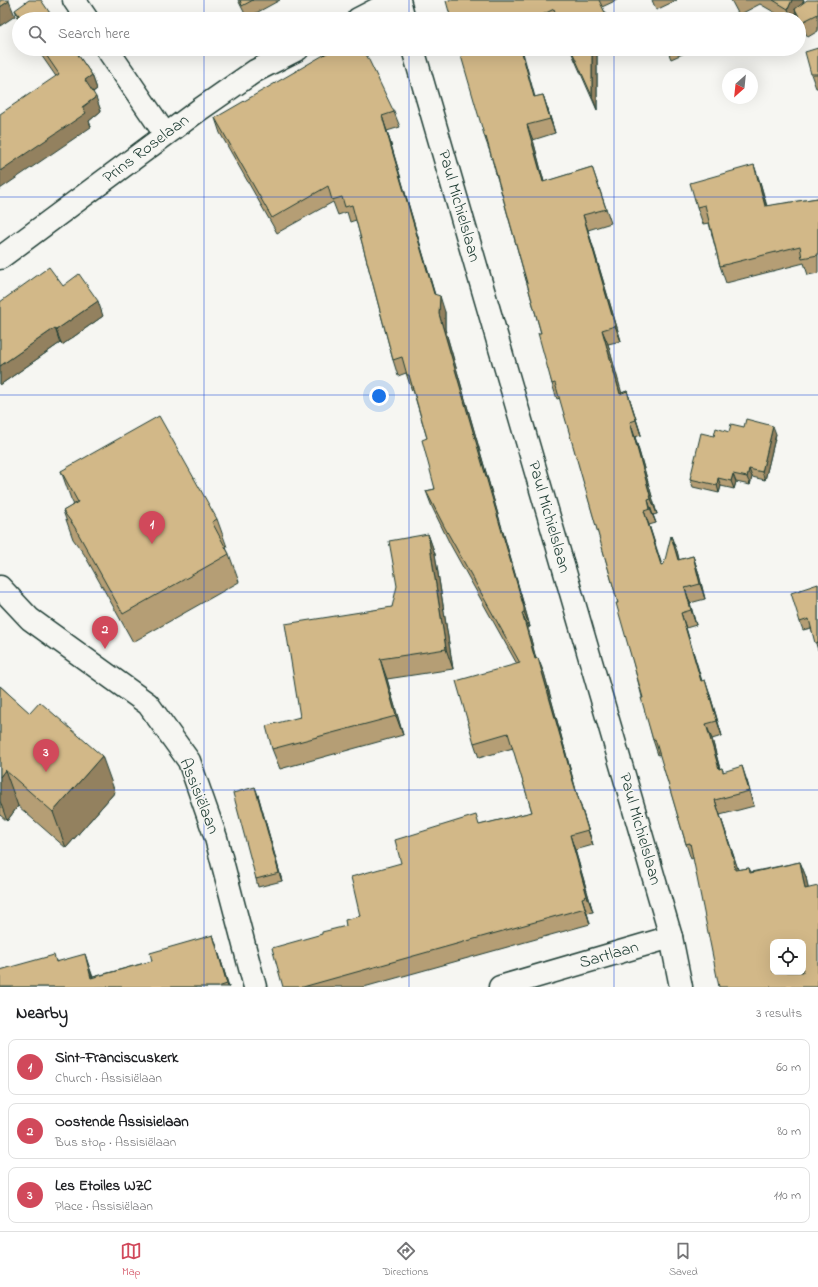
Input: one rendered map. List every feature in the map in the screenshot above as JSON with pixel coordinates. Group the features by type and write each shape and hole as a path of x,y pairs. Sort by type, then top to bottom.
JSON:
{"street":[{"path":"74,0 82,12"},
{"path":"372,12 395,0"},
{"path":"399,0 402,12"},
{"path":"113,56 165,134"},
{"name":"Prins Roselaan","path":"0,258 165,134 255,71 284,56"},
{"name":"Paul Michielslaan","path":"415,56 671,937 681,987"},
{"name":"Assisiëlaan","path":"0,587 30,619 148,704 189,761 216,838 255,987"},
{"name":"Sartlaan","path":"500,987 671,937"}],"building":[{"path":"0,0 9,0 9,1 0,7"},
{"path":"29,0 41,0 49,12 17,12 15,10"},
{"path":"240,0 253,0 242,6"},
{"path":"599,0 605,12 555,12 554,9 548,12 449,12 446,1"},
{"path":"773,0 792,0 788,9"},
{"path":"807,0 818,0 818,14 806,20 806,12 797,12 795,9"},
{"path":"818,48 818,74 811,74 806,52"},
{"path":"47,56 79,56 92,75 85,80 96,97 82,107 86,113 0,171 0,114 59,74"},
{"path":"322,56 367,56 368,58 394,112 382,116 434,294 440,296 439,314 524,608 524,612 522,613 535,659 538,658 588,830 570,835 587,896 582,898 585,908 303,987 283,987 272,948 346,926 345,920 360,916 351,877 401,863 395,840 476,815 479,825 532,812 508,733 474,743 456,681 520,663 426,491 435,489 422,440 427,438 409,375 407,375 402,357 393,360 352,205 345,207 342,197 332,200 328,186 272,218 215,118"},
{"path":"461,56 523,56 534,97 543,95 550,119 527,125 543,182 592,167 606,209 583,215 615,326 602,330 620,394 627,391 636,420 630,422 651,499 648,500 650,509 644,511 661,565 664,564 671,536 678,560 693,556 700,584 685,588 691,610 681,613 701,681 705,680 717,721 706,724 719,769 722,768 723,772 742,766 749,791 715,800 734,860 735,870 749,868 750,873 800,862 805,889 818,886 818,987 719,987 690,843 686,844 655,739 653,740 641,698 643,698 616,603 618,603 555,383 552,384 538,333 541,333 486,137 485,138"},
{"path":"574,56 592,56 592,96"},
{"path":"754,165 765,206 818,198 818,255 802,258 800,246 720,266 705,205 697,207 690,183"},
{"path":"49,267 63,286 79,274 98,301 56,330 55,328 0,366 0,302"},
{"path":"159,416 217,519 212,522 229,554 123,614 74,526 63,511 78,502 61,471"},
{"path":"746,419 773,426 762,472 749,469 747,477 733,474 731,481 718,478 717,485 690,479 701,433 714,436 716,428 729,432 731,424 744,427"},
{"path":"428,534 446,649 380,659 396,716 272,749 266,726 300,717 285,624 392,607 397,586 389,541"},
{"path":"818,584 818,642 815,643 809,619 800,622 791,593"},
{"path":"0,686 30,713 40,702 102,756 53,812 5,770 0,777"},
{"path":"255,787 279,873 256,879 233,793"},
{"path":"213,935 227,984 218,987 0,987 0,970 54,955 56,962 85,954 91,978 152,961 150,953"}],"place":[{"name":"Sint-Franciscuskerk","path":"152,544"},
{"name":"Oostende Assisielaan","path":"105,649"},
{"name":"Les Etoiles WZC","path":"46,772"}]}
